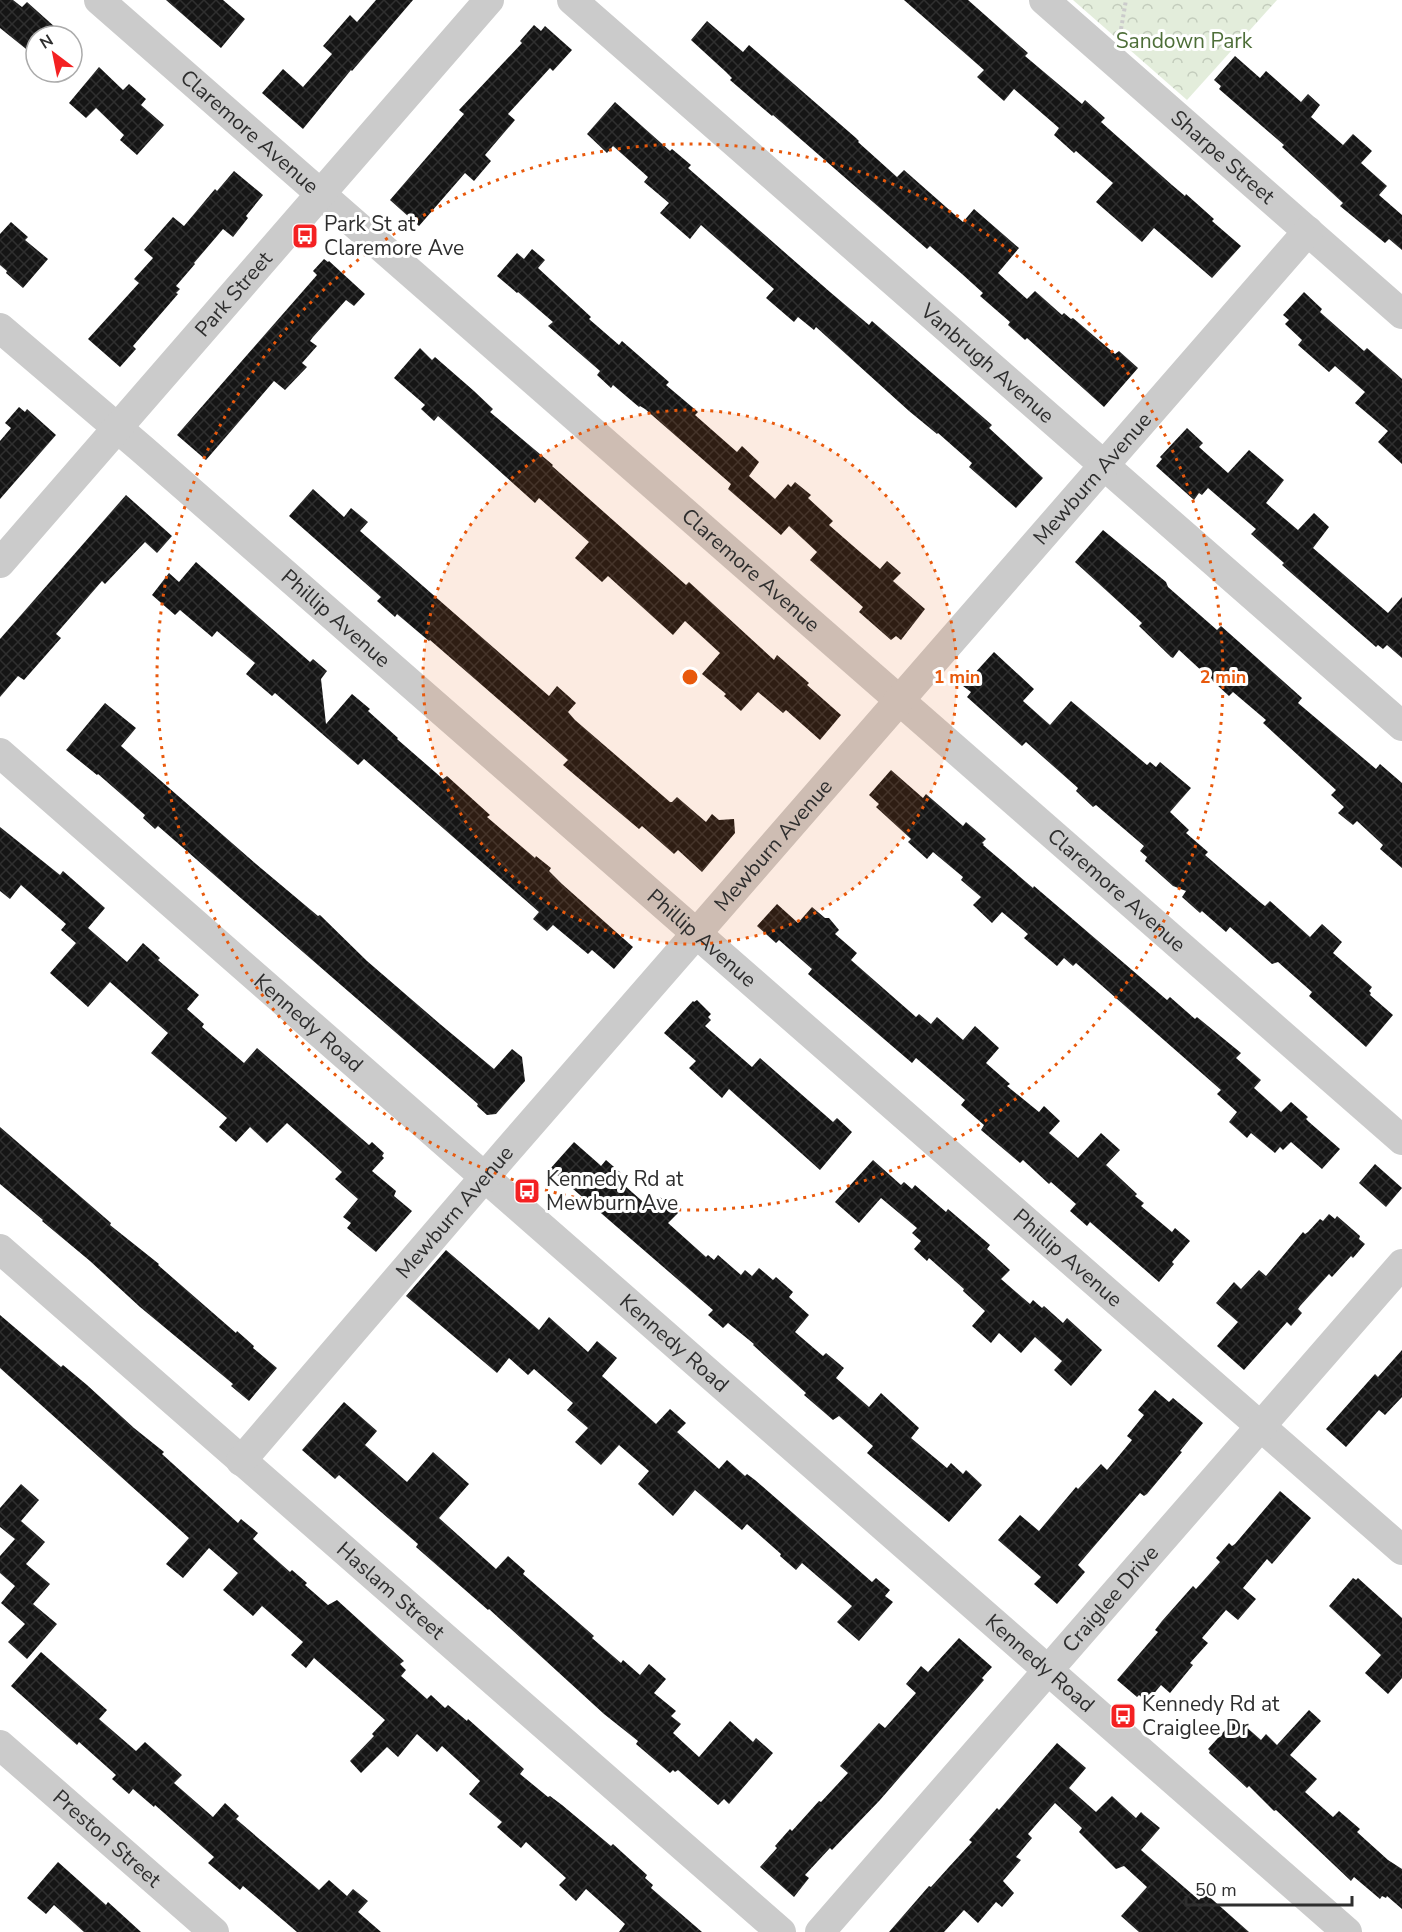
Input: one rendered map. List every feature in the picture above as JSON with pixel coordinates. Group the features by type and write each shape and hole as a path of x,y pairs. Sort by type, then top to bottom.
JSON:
{"street":[{"name":"Claremore Avenue","path":"99,0 1402,1140"},
{"name":"Park Street","path":"0,563 489,0"},
{"name":"Vanbrugh Avenue","path":"572,0 1402,726"},
{"name":"Sharpe Street","path":"1044,0 1402,314"},
{"name":"Mewburn Avenue","path":"241,1461 484,1178 1308,231"},
{"name":"Phillip Avenue","path":"0,328 1402,1550"},
{"name":"Kennedy Road","path":"0,753 1347,1932"},
{"name":"Haslam Street","path":"0,1249 781,1932"},
{"name":"Craiglee Drive","path":"820,1932 1402,1264"},
{"name":"Preston Street","path":"0,1745 214,1932"}],"path":[{"path":"1120,38 1126,0"}],"green space":[{"name":"Sandown Park","path":"1073,0 1277,0 1187,100"}],"building":[{"path":"0,0 13,0 22,7 27,2 52,24 24,24 24,47 0,28"},
{"path":"166,0 223,0 245,19 221,48"},
{"path":"376,0 413,0 303,129 262,93 283,69 303,87 332,54 323,46 350,15 357,22"},
{"path":"904,0 968,0 1028,53 1025,56 1082,104 1085,100 1105,118 1101,122 1185,196 1186,194 1241,246 1212,278 1154,228 1142,242 1096,202 1113,183 1054,135 1059,128 1014,89 1004,101 977,77 984,70"},
{"path":"707,21 743,52 749,45 856,138 897,177 904,170 963,222 974,209 1019,248 998,273 1027,299 1035,291 1062,315 1064,313 1071,319 1073,318 1115,354 1119,351 1138,368 1104,407 1027,338 1025,340 1008,325 1010,322 980,296 983,293 930,246 927,249 730,80 732,78 691,40"},
{"path":"534,25 541,31 545,26 572,50 553,71 550,68 508,114 515,120 485,155 491,161 474,181 465,173 419,226 390,200 464,114 459,110 522,43 520,41"},
{"path":"1235,56 1260,78 1266,71 1301,102 1308,94 1320,105 1311,117 1343,145 1353,134 1372,151 1361,163 1387,186 1379,195 1402,215 1402,250 1389,239 1385,243 1340,206 1343,203 1282,147 1284,145 1219,89 1221,86 1214,80"},
{"path":"99,67 123,90 129,84 146,99 141,105 164,125 137,155 120,140 124,135 96,108 86,118 69,103"},
{"path":"615,102 670,151 672,149 691,165 688,168 830,292 869,325 872,321 992,425 989,428 1043,478 1016,508 969,467 972,463 909,411 816,327 814,330 798,317 794,322 766,298 774,289 701,225 690,239 660,213 669,203 644,182 648,177 613,146 607,153 587,134"},
{"path":"234,171 263,195 233,237 223,229 194,263 176,286 180,289 176,293 178,294 133,346 136,349 120,367 88,339 139,283 134,279 153,258 144,250 173,217 184,226 215,189 217,191"},
{"path":"11,222 28,237 25,240 48,259 23,288 0,265 0,234"},
{"path":"532,249 545,260 538,268 591,317 589,319 619,345 622,341 669,382 666,385 698,412 695,415 737,452 742,446 759,462 749,476 775,499 788,484 791,487 795,482 811,495 808,498 833,521 829,525 860,552 880,569 887,561 901,573 893,581 925,609 901,640 896,636 891,640 859,612 863,607 810,560 817,552 789,526 781,535 728,489 731,484 645,409 639,407 613,385 611,388 597,375 600,371 548,326 553,322 497,276 517,253 524,259"},
{"path":"324,259 365,294 354,306 346,300 310,341 317,346 302,363 307,367 285,390 274,381 206,460 177,435 317,275 313,271"},
{"path":"1304,292 1322,309 1320,312 1364,351 1367,348 1402,379 1402,464 1378,442 1388,431 1355,403 1365,392 1335,366 1329,372 1298,345 1302,340 1285,324 1289,320 1283,315"},
{"path":"420,348 432,360 435,357 474,391 493,409 490,412 553,465 686,585 689,582 774,660 777,655 809,683 807,685 841,715 820,740 786,710 783,713 758,692 741,711 724,696 726,694 702,674 720,653 685,621 673,635 608,576 602,582 575,558 589,542 539,498 535,503 438,416 434,421 421,409 425,405 394,378"},
{"path":"19,407 25,412 27,409 56,435 0,499 0,441 11,428 5,423"},
{"path":"1187,428 1203,443 1199,447 1228,473 1249,450 1284,480 1266,503 1298,530 1314,513 1329,527 1313,548 1388,613 1402,597 1402,658 1387,645 1383,649 1378,645 1376,647 1282,565 1284,563 1251,534 1256,529 1208,488 1202,495 1199,493 1194,500 1156,466 1162,459 1160,457"},
{"path":"313,489 344,517 351,508 368,522 360,531 549,696 557,686 576,703 568,712 575,720 670,802 677,797 706,822 712,814 719,820 734,819 735,833 702,872 678,850 674,854 642,826 639,829 563,765 568,760 430,640 397,614 395,617 377,601 381,597 289,516"},
{"path":"126,495 172,536 157,553 145,542 105,584 102,581 56,634 61,638 24,680 18,676 0,697 0,639"},
{"path":"1103,530 1166,582 1168,587 1217,630 1221,626 1302,698 1298,703 1376,769 1380,764 1402,783 1402,868 1380,849 1383,845 1357,821 1353,825 1338,813 1344,807 1331,795 1336,790 1263,723 1266,720 1233,692 1229,696 1179,650 1173,658 1171,657 1139,626 1142,623 1075,562"},
{"path":"196,562 310,662 313,659 327,671 321,679 326,724 352,694 370,709 368,711 397,739 443,779 447,776 490,815 487,817 535,858 536,856 551,868 549,871 562,884 633,947 614,969 592,950 588,954 553,925 547,931 533,919 539,912 364,759 358,765 275,693 272,696 246,674 255,663 217,631 212,637 180,610 175,615 152,595 169,573 179,582"},
{"path":"994,652 1034,689 1023,701 1050,725 1071,701 1147,765 1150,762 1156,767 1160,762 1191,788 1170,812 1189,830 1186,833 1208,852 1205,855 1261,903 1265,906 1270,901 1310,937 1322,924 1342,942 1333,953 1372,987 1369,991 1370,995 1393,1015 1366,1047 1309,996 1312,992 1278,962 1272,964 1230,927 1226,932 1202,911 1200,913 1182,897 1186,891 1173,886 1145,861 1147,857 1140,851 1144,846 1096,805 1093,807 1076,791 1078,788 1026,742 1022,746 967,697 971,692 963,686"},
{"path":"105,703 136,728 121,746 256,864 318,916 320,915 367,961 440,1024 494,1069 512,1049 522,1057 525,1081 496,1114 487,1115 477,1106 478,1104 158,826 155,829 143,818 145,815 66,750"},
{"path":"891,770 923,798 926,794 963,826 966,822 986,839 983,845 1033,888 1034,886 1167,1000 1170,997 1241,1053 1236,1058 1261,1080 1254,1088 1281,1112 1291,1102 1308,1117 1306,1119 1309,1122 1340,1149 1322,1169 1291,1142 1283,1150 1280,1147 1275,1153 1251,1133 1247,1138 1229,1122 1237,1112 1217,1094 1221,1090 1076,963 1073,966 1064,958 1057,966 1024,938 1028,934 1002,912 992,923 973,905 981,897 961,880 963,877 933,852 927,859 908,842 911,839 876,807 879,804 869,795"},
{"path":"0,827 60,875 63,871 105,908 88,928 127,962 143,943 160,958 158,960 199,995 187,1009 204,1024 202,1027 244,1063 257,1048 369,1145 372,1142 384,1153 382,1156 384,1158 372,1171 396,1191 394,1196 412,1211 376,1252 347,1228 351,1223 343,1217 358,1199 335,1179 342,1172 287,1123 267,1143 250,1127 236,1142 219,1127 227,1118 151,1053 168,1033 110,982 88,1007 50,973 76,943 61,930 66,924 21,885 10,899 0,891"},
{"path":"777,904 798,923 812,907 825,918 829,918 839,930 835,934 857,953 851,960 916,1017 919,1014 931,1024 937,1017 963,1040 975,1026 999,1048 986,1063 1010,1084 1007,1086 1039,1112 1044,1106 1060,1121 1049,1133 1078,1158 1101,1133 1120,1150 1106,1165 1137,1194 1135,1196 1144,1203 1141,1206 1172,1232 1175,1228 1190,1241 1159,1282 1090,1222 1087,1226 1070,1211 1076,1204 1051,1182 1049,1184 1023,1160 1020,1163 981,1130 984,1125 961,1105 965,1100 916,1058 912,1063 808,974 812,969 779,940 776,943 757,926"},
{"path":"697,1000 711,1014 708,1017 711,1020 705,1026 752,1067 760,1058 833,1122 837,1118 852,1132 820,1170 729,1089 722,1098 689,1068 696,1061 664,1033 693,1001"},
{"path":"0,1127 277,1368 249,1401 231,1386 233,1384 140,1307 0,1184"},
{"path":"574,1142 601,1166 606,1160 621,1173 616,1178 650,1208 660,1197 678,1213 668,1223 706,1257 708,1255 714,1260 718,1255 741,1275 745,1270 752,1276 759,1268 773,1280 776,1277 793,1292 789,1297 809,1315 795,1332 823,1356 826,1353 844,1368 836,1378 869,1407 881,1393 919,1428 911,1438 947,1468 951,1463 963,1474 966,1470 982,1485 949,1522 867,1453 873,1446 839,1416 833,1420 804,1395 806,1393 754,1344 728,1323 723,1328 708,1315 713,1310 550,1169"},
{"path":"873,1160 901,1185 904,1182 912,1189 915,1185 946,1212 948,1209 990,1245 987,1249 1010,1270 1001,1279 1030,1304 1033,1300 1042,1308 1044,1306 1063,1323 1067,1318 1102,1350 1071,1386 1054,1370 1062,1361 1035,1337 1021,1353 999,1333 991,1343 972,1326 985,1311 929,1258 927,1261 914,1249 921,1241 912,1233 917,1228 881,1198 859,1223 835,1202"},
{"path":"1375,1164 1402,1188 1386,1207 1359,1183"},
{"path":"1329,1214 1335,1219 1337,1216 1360,1236 1359,1239 1365,1244 1332,1277 1329,1274 1300,1306 1298,1309 1302,1313 1291,1326 1287,1322 1244,1370 1217,1346 1238,1322 1216,1303 1234,1282 1241,1289 1259,1270 1266,1276 1303,1232 1305,1234 1308,1232 1320,1219 1323,1221"},
{"path":"446,1250 539,1330 549,1317 588,1352 597,1341 617,1358 602,1376 656,1424 670,1409 686,1423 677,1432 719,1469 727,1460 745,1476 747,1474 755,1480 872,1582 876,1578 890,1590 885,1596 893,1602 859,1641 837,1622 852,1606 802,1563 796,1570 747,1524 742,1530 695,1490 673,1516 638,1484 649,1471 619,1445 601,1465 575,1442 588,1428 567,1410 573,1403 534,1369 528,1375 509,1358 497,1373 406,1296"},
{"path":"0,1315 61,1367 63,1365 87,1385 164,1452 162,1454 238,1523 241,1519 258,1533 253,1539 290,1572 292,1570 307,1583 305,1585 328,1605 337,1600 404,1661 400,1664 406,1670 401,1676 427,1699 431,1695 445,1708 448,1705 467,1721 468,1719 524,1769 520,1774 611,1846 613,1844 647,1875 645,1878 653,1885 651,1888 702,1932 619,1932 625,1924 586,1889 576,1901 559,1885 566,1878 526,1842 521,1848 497,1827 502,1822 469,1794 480,1781 442,1746 437,1752 417,1734 398,1757 387,1747 361,1773 350,1761 374,1736 372,1734 385,1720 314,1658 306,1668 291,1655 303,1642 262,1606 253,1616 223,1590 238,1573 209,1548 183,1578 166,1564 189,1538 0,1368"},
{"path":"1402,1350 1402,1397 1385,1415 1379,1410 1346,1447 1326,1429 1375,1374 1378,1377"},
{"path":"1155,1390 1169,1402 1173,1398 1203,1423 1147,1494 1144,1496 1140,1493 1078,1565 1085,1572 1057,1604 1034,1584 1041,1577 998,1540 1020,1515 1039,1531 1076,1487 1078,1489 1101,1464 1107,1470 1132,1440 1127,1436 1144,1415 1138,1410"},
{"path":"344,1402 377,1431 365,1445 407,1482 433,1452 469,1484 439,1518 496,1569 508,1556 525,1571 523,1574 594,1636 592,1638 621,1663 623,1660 640,1675 649,1664 666,1679 654,1693 676,1711 671,1716 681,1724 673,1733 699,1757 730,1721 753,1742 756,1738 773,1753 729,1804 724,1799 718,1805 678,1770 670,1773 636,1744 638,1741 604,1714 489,1609 416,1547 418,1544 339,1475 335,1479 302,1450"},
{"path":"21,1484 39,1500 21,1521 45,1542 26,1564 50,1584 33,1604 57,1624 27,1659 8,1642 25,1624 1,1603 15,1586 0,1573 0,1556 15,1539 0,1527 0,1508"},
{"path":"1280,1491 1311,1518 1272,1564 1267,1559 1243,1588 1256,1599 1238,1620 1226,1610 1202,1638 1208,1643 1190,1663 1193,1665 1170,1693 1161,1685 1147,1702 1139,1695 1137,1697 1117,1680 1158,1632 1155,1630 1162,1621 1193,1586 1196,1589 1220,1562 1216,1558 1229,1543 1232,1546 1235,1544"},
{"path":"1353,1578 1356,1580 1358,1578 1402,1618 1402,1678 1388,1694 1365,1673 1381,1655 1329,1606"},
{"path":"959,1638 992,1667 982,1678 984,1680 880,1800 805,1875 809,1878 794,1897 760,1867 790,1829 792,1831 848,1773 840,1766 879,1723 885,1728 916,1693 906,1684 921,1666 928,1672"},
{"path":"41,1652 107,1710 99,1719 136,1751 145,1742 182,1775 174,1783 213,1817 225,1803 239,1816 236,1819 319,1890 329,1880 347,1896 353,1889 368,1901 358,1912 381,1932 297,1932 243,1886 240,1890 208,1863 214,1857 155,1805 154,1807 133,1789 129,1794 112,1779 116,1775 79,1742 77,1745 11,1686"},
{"path":"1309,1710 1321,1721 1290,1755 1317,1779 1305,1792 1333,1817 1339,1811 1360,1829 1357,1832 1388,1860 1402,1869 1402,1909 1387,1896 1386,1898 1382,1896 1380,1899 1354,1877 1351,1881 1276,1810 1274,1811 1249,1786 1247,1788 1209,1753 1208,1749 1236,1718 1261,1740 1266,1734 1277,1745"},
{"path":"1057,1743 1086,1768 1069,1788 1096,1812 1112,1796 1136,1818 1141,1812 1160,1828 1141,1850 1199,1900 1205,1893 1249,1932 1139,1932 1121,1916 1147,1887 1124,1866 1116,1869 1079,1832 1082,1828 1055,1803 1028,1834 1032,1838 1016,1857 1021,1860 1003,1881 1014,1893 1002,1907 996,1902 978,1923 964,1910 944,1932 889,1932 972,1842 969,1840 997,1808 999,1810"},
{"path":"58,1862 106,1905 108,1902 141,1932 84,1932 54,1905 46,1914 27,1898"}],"place":[{"name":"Park St at Claremore Ave","path":"305,236"},
{"name":"Kennedy Rd at Mewburn Ave","path":"527,1191"},
{"name":"Kennedy Rd at Craiglee Dr","path":"1123,1716"}]}
